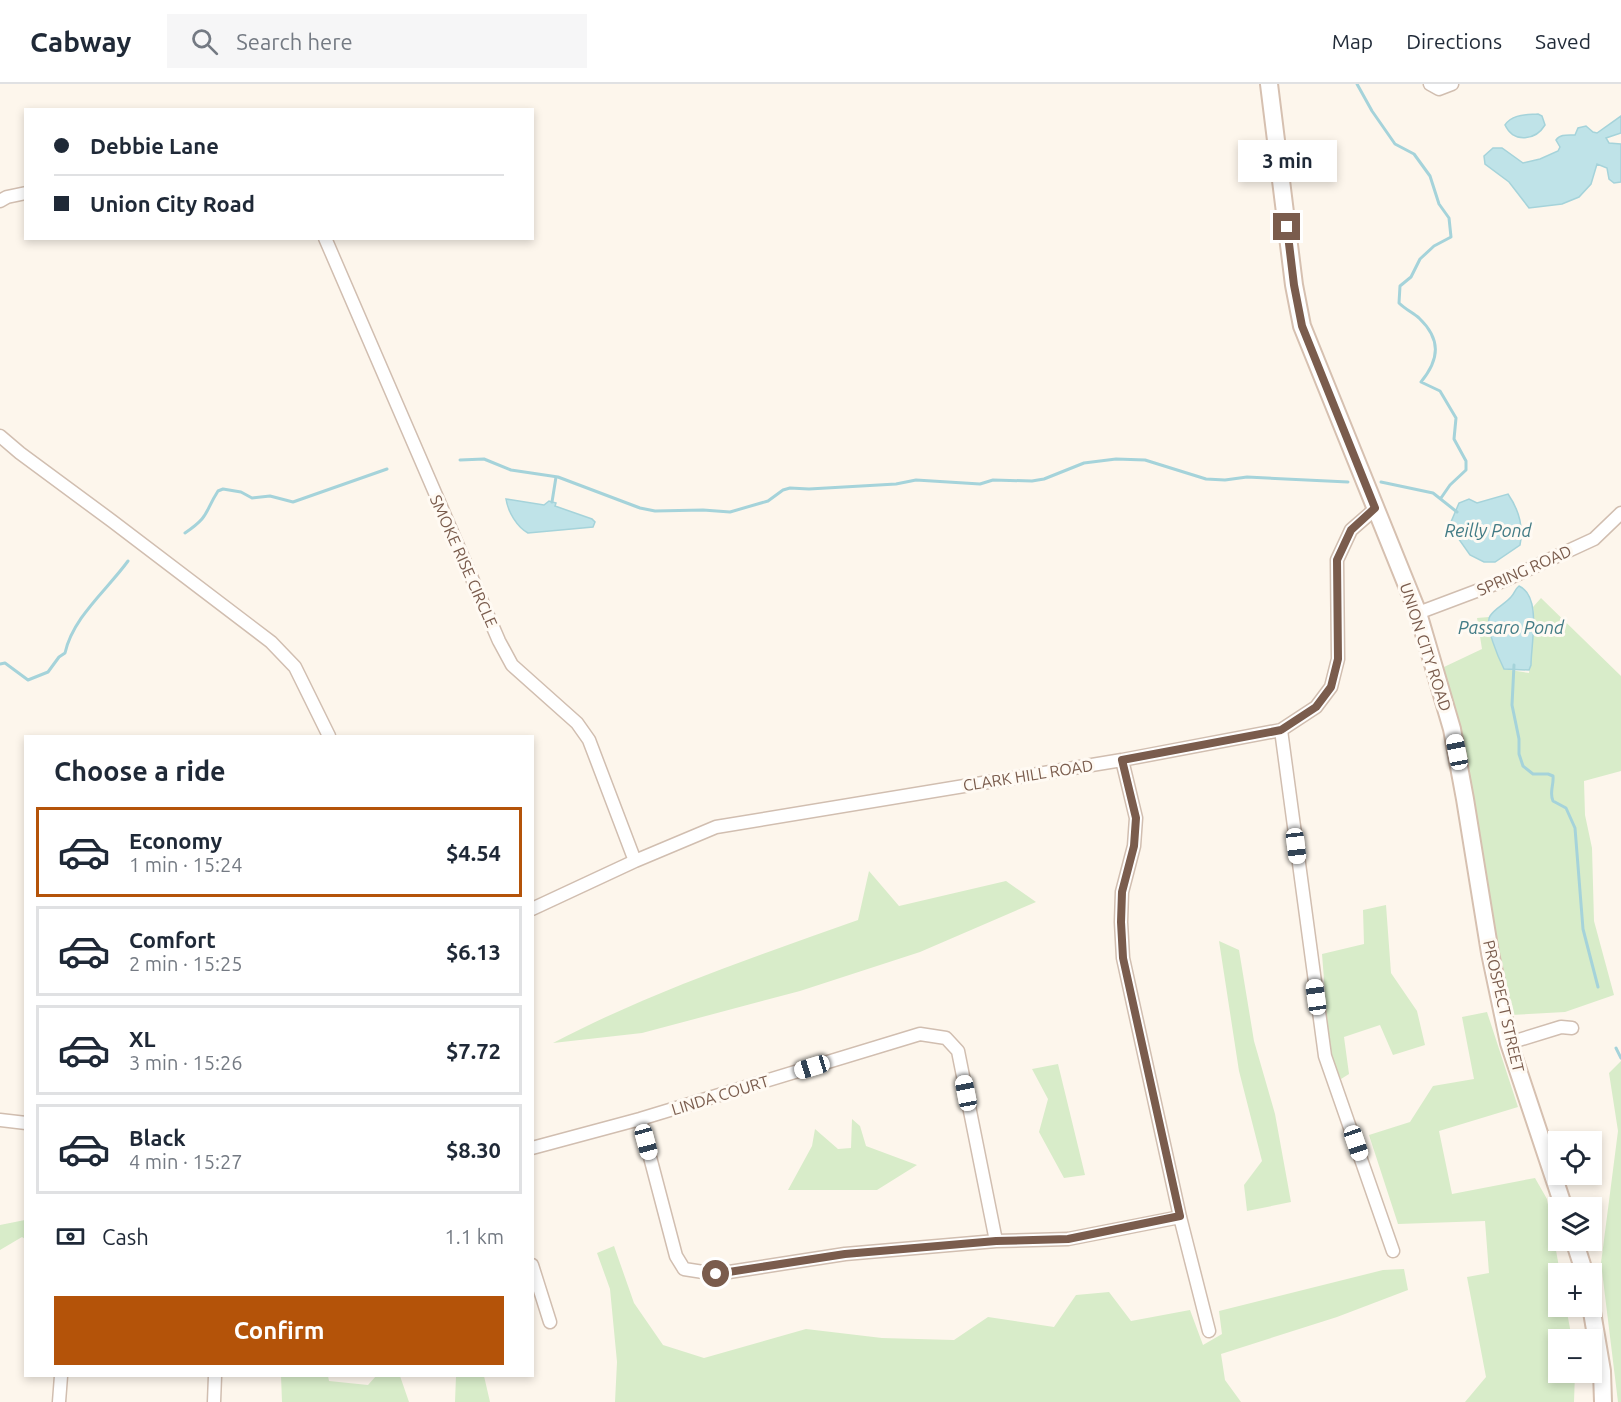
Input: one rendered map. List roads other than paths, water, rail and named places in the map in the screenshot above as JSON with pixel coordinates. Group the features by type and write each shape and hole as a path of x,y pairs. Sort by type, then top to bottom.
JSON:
{"main road":[{"name":"UNION CITY ROAD","path":"1269,84 1294,285 1302,326 1418,613 1452,729 1466,799"},
{"name":"PROSPECT STREET","path":"1466,799 1490,952 1509,1043 1560,1197"},
{"path":"1593,1317 1602,1371 1603,1402"}],"street":[{"path":"1430,84 1440,89 1452,84"},
{"path":"0,201 24,193"},
{"name":"SMOKE RISE CIRCLE","path":"326,240 500,641 512,665 577,723 589,740 635,861"},
{"path":"0,436 270,642 295,667 329,735"},
{"name":"CLARK HILL ROAD","path":"534,908 635,861 716,827 1122,760 1281,730 1316,707 1331,687 1338,659 1337,560 1351,530 1375,508"},
{"name":"SPRING ROAD","path":"1418,613 1503,581 1594,539 1621,513"},
{"path":"1281,730 1324,1056 1393,1251"},
{"path":"1122,760 1136,818 1134,846 1122,892 1123,958 1180,1216 1209,1330"},
{"path":"1509,1043 1561,1027 1572,1028"},
{"name":"LINDA COURT","path":"534,1147 640,1119 920,1034 946,1038 958,1051 996,1241"},
{"path":"640,1119 676,1256 684,1269 716,1274 845,1254 996,1241 1068,1239 1180,1216"},
{"path":"0,1120 24,1123"},
{"path":"534,1271 550,1322"},
{"path":"59,1402 62,1377"},
{"path":"214,1402 215,1377"}],"water":[{"path":"1538,114 1542,116 1545,125 1531,137 1514,135 1505,125 1515,117"},
{"path":"1621,116 1621,133 1606,138 1609,143 1621,144 1621,182 1614,183 1609,179 1607,168 1597,164 1591,184 1579,197 1562,204 1529,208 1509,182 1485,164 1484,156 1493,148 1502,148 1523,163 1540,159 1558,151 1560,147 1556,140 1560,137 1575,135 1578,128 1586,126 1597,133"},
{"name":"Reilly Pond","path":"1508,494 1520,518 1520,545 1495,562 1484,562 1470,555 1451,528 1451,522 1459,503 1469,499 1477,503"},
{"path":"506,499 544,505 549,501 556,503 555,506 595,522 593,527 528,533 514,519"},
{"name":"Passaro Pond","path":"1519,586 1526,591 1533,610 1529,670 1504,669 1489,627 1490,616 1511,597"}],"waterway":[{"path":"1357,84 1395,144 1414,154 1430,176 1439,204 1449,218 1451,237 1434,246 1420,259 1411,277 1400,286 1399,303 1419,318 1434,341 1435,357 1421,382 1440,391 1456,418 1454,439 1466,461 1466,470 1450,485 1441,498"},
{"path":"460,460 484,459 511,470 558,477 640,508 655,511 730,512 768,501 783,490 790,488 896,484 916,480 980,484 993,480 1032,481 1044,479 1084,463 1116,459 1145,460 1206,479 1225,480 1247,477 1348,482"},
{"path":"185,533 203,518 218,491 223,489 241,492 252,498 270,496 293,502 387,469"},
{"path":"552,502 556,477"},
{"path":"1381,482 1433,493 1457,512"},
{"path":"0,664 5,663 28,680 48,672 59,657 65,653 69,640 83,616 128,561"},
{"path":"1514,665 1512,705 1519,739 1519,754 1523,766 1533,774 1553,776 1551,795 1553,801 1566,808 1575,828 1583,929 1598,987"},
{"path":"1616,1048 1621,1058"}]}
